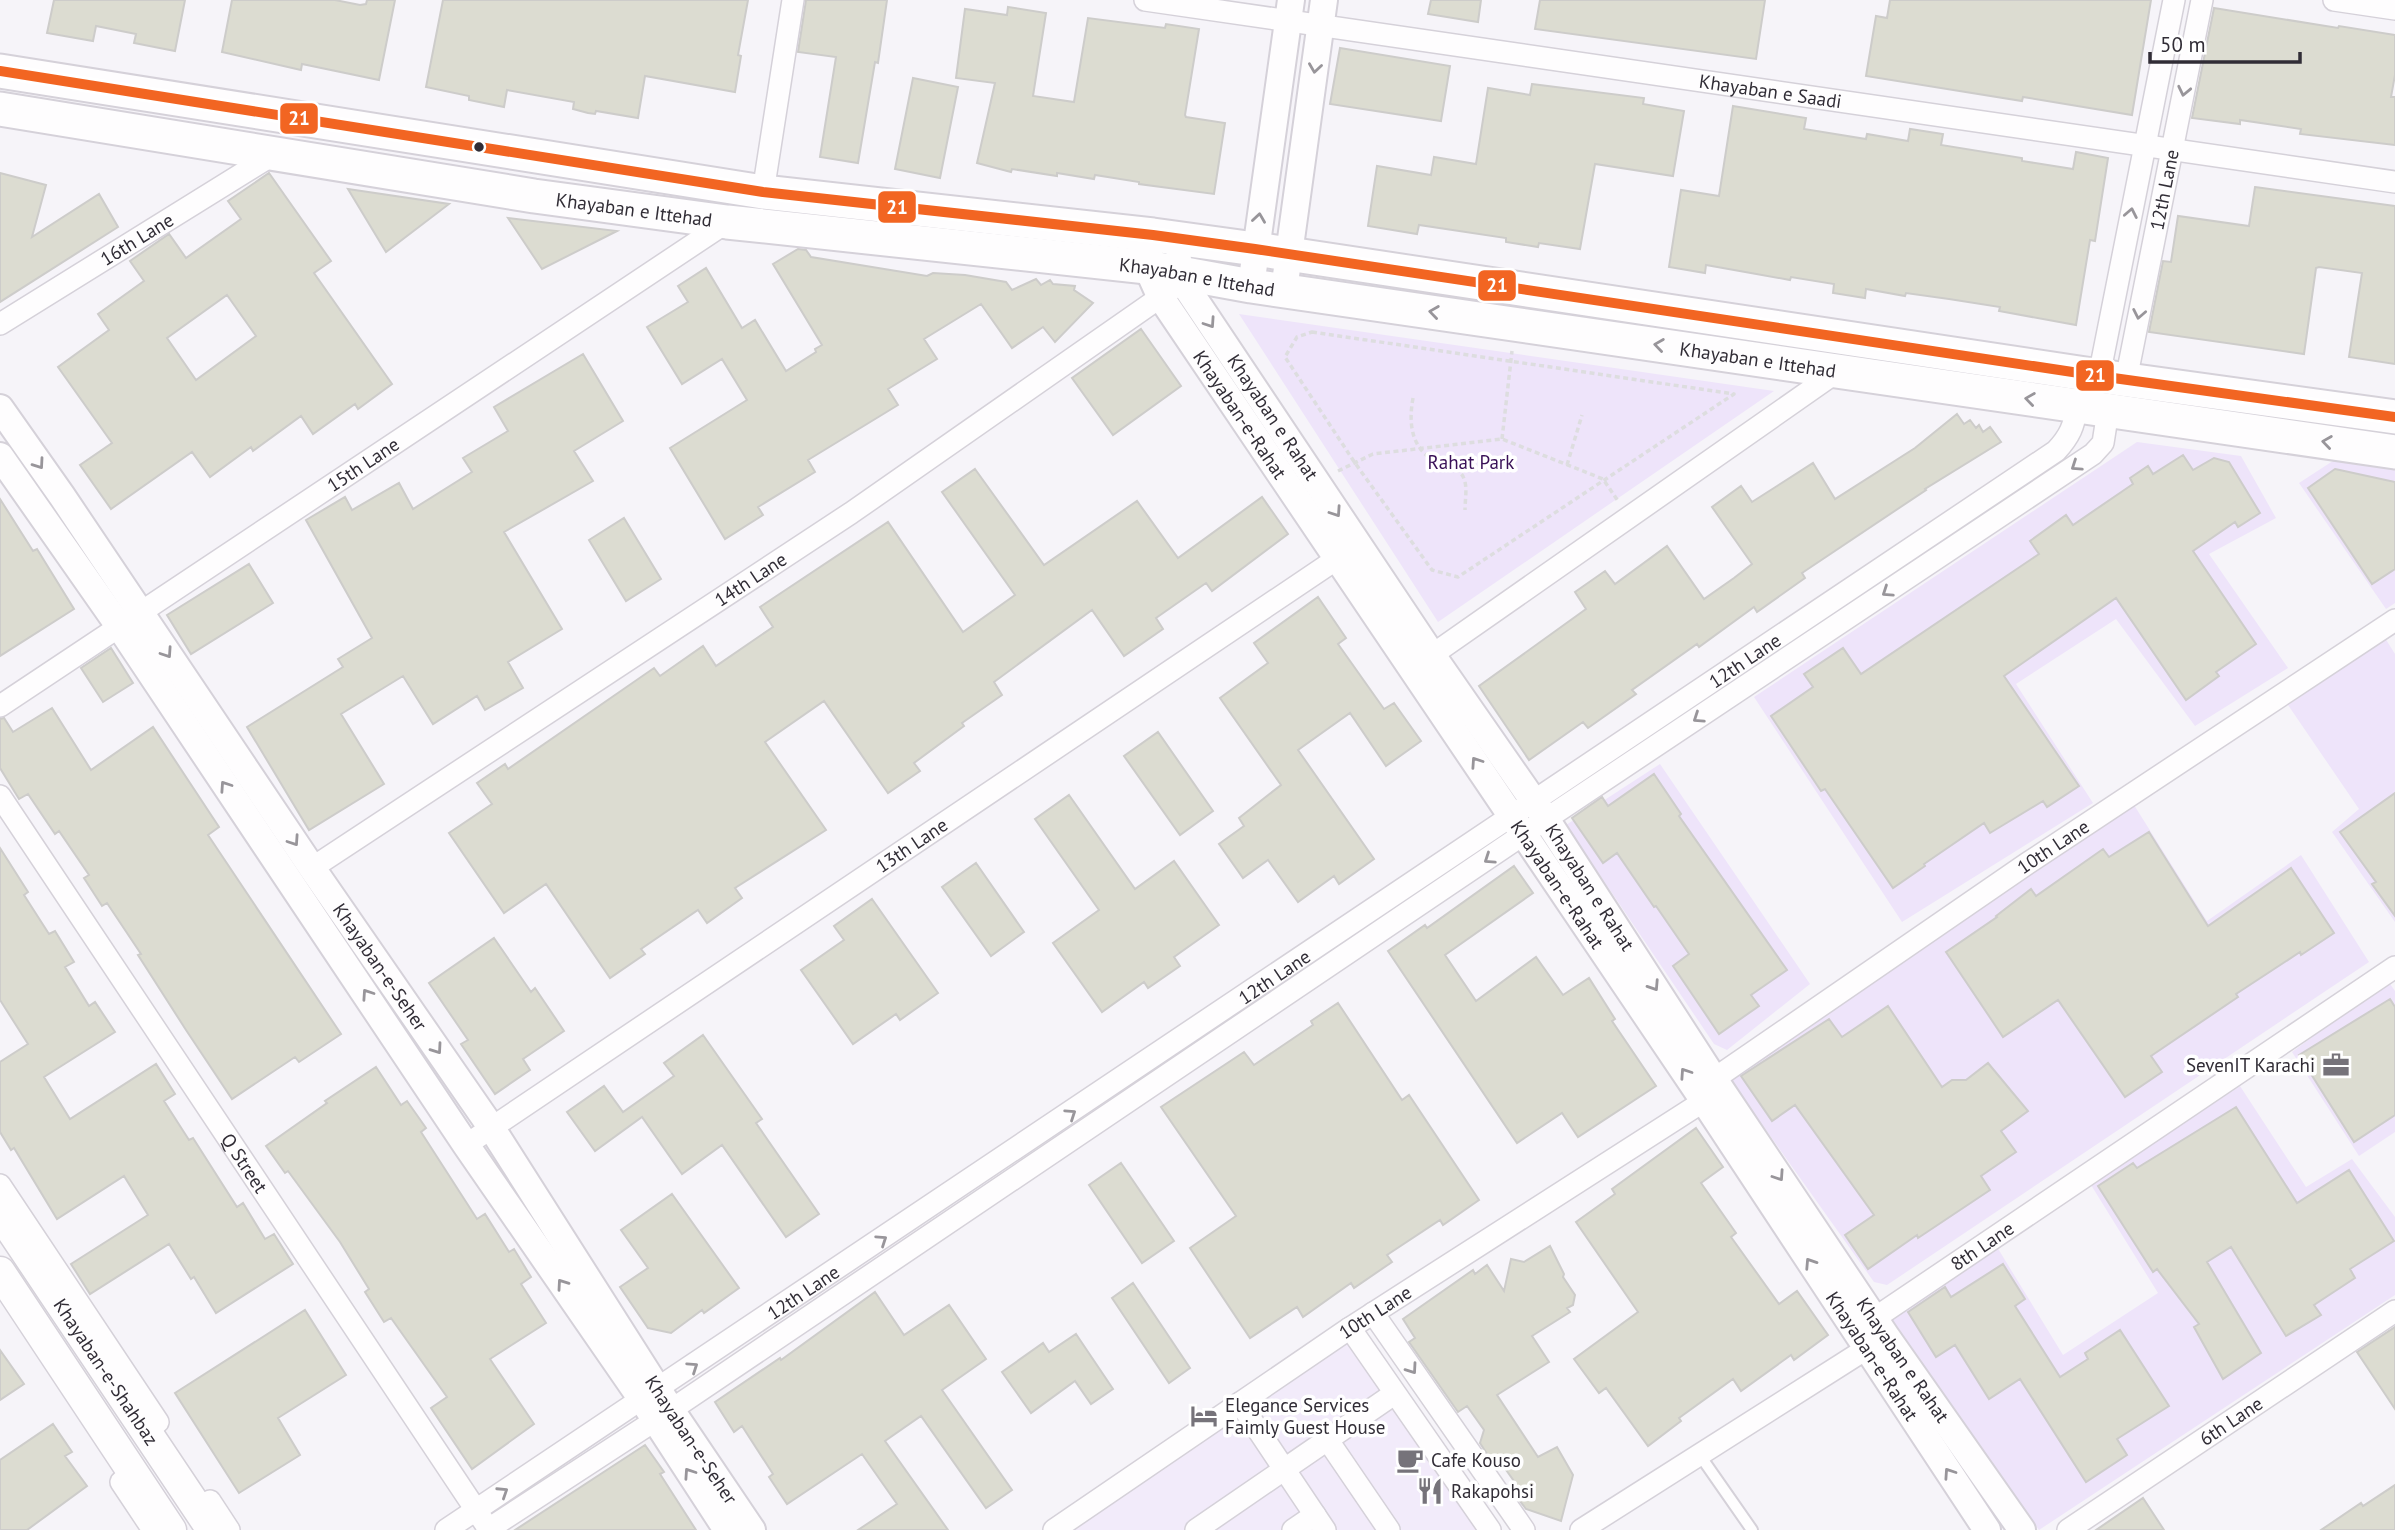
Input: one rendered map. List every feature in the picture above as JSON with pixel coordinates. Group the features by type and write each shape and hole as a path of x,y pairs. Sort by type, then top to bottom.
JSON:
{"main road":[{"name":"Khayaban e Ittehad","path":"0,71 763,192 1167,265 1251,286 2395,452"},
{"name":"Khayaban e Ittehad","path":"0,109 534,196 727,222 1167,265 1255,249 2113,378 2395,417"},
{"name":"Khayaban-e-Shahbaz","path":"0,1213 212,1530"},
{"name":"Khayaban-e-Shahbaz","path":"0,1272 171,1530"}],"street":[{"path":"763,192 793,0"},
{"name":"Khayaban e Saadi","path":"1145,0 1290,11 1321,27 2395,182"},
{"path":"1284,290 1324,0"},
{"name":"12th Lane","path":"2113,378 2144,146 2174,0"},
{"name":"12th Lane","path":"2113,378 2171,150 2202,0"},
{"path":"2334,0 2395,9"},
{"path":"1251,286 1290,11"},
{"name":"16th Lane","path":"0,324 274,154"},
{"name":"15th Lane","path":"0,706 727,222"},
{"name":"Khayaban e Rahat","path":"1167,265 1316,482 1348,552 1432,655 1529,819 1709,1090 1875,1318 2022,1530"},
{"name":"Khayaban-e-Rahat","path":"1167,265 1348,552 1529,819"},
{"name":"14th Lane","path":"312,868 851,513 1167,265"},
{"path":"1432,655 1838,371"},
{"name":"Khayaban-e-Seher","path":"0,408 129,619 466,1144 752,1530"},
{"name":"12th Lane","path":"488,1530 657,1405 1529,819 2056,452 2070,436 2075,424 2093,408 2103,443 2093,454 1529,819"},
{"name":"Khayaban-e-Seher","path":"0,456 129,619 312,868 491,1127 657,1405 727,1530"},
{"name":"13th Lane","path":"466,1144 1348,552"},
{"name":"10th Lane","path":"1054,1530 1350,1328 1709,1090 2028,863 2395,620"},
{"name":"Q Street","path":"0,796 488,1530"},
{"name":"8th Lane","path":"1875,1318 2395,967"},
{"name":"Khayaban-e-Rahat","path":"1709,1090 1866,1349 1987,1530"},
{"path":"0,1185 229,1530"},
{"path":"0,1298 153,1530"},
{"name":"6th Lane","path":"2068,1530 2395,1311"},
{"path":"1373,1313 1524,1530"},
{"path":"1581,1530 1866,1349 1875,1318"},
{"path":"1350,1328 1490,1530"},
{"path":"1196,1530 1394,1394"},
{"path":"1240,1403 1320,1522 1293,1530"},
{"name":"12th Lane","path":"446,1530 657,1405"},
{"path":"1327,1439 1390,1530"}],"lane":[{"path":"1699,1454 1752,1530"}],"path":[{"path":"1502,439 1516,324"},
{"path":"1311,332 1511,362 1734,394 1458,577 1432,570 1355,463 1284,357 1297,337 1311,332"},
{"path":"1413,398 1413,437 1430,458 1456,467 1465,480 1465,510"},
{"path":"1567,466 1582,415"},
{"path":"1316,482 1373,454 1502,439 1603,479 1629,517"}],"shaded area":[{"path":"1351,1333 1481,1530 1064,1530"}],"green space":[{"name":"Rahat Park","path":"1239,314 1774,391 1438,622"},
{"path":"2137,442 2241,456 2276,518 2209,554 2288,668 2195,726 2116,619 2016,684 2093,803 1902,922 1754,697"},
{"path":"2339,457 2395,464 2395,603 2386,609 2299,483"},
{"path":"2385,638 2395,654 2395,922 2332,832 2359,809 2288,705"},
{"path":"1660,764 1810,984 1727,1050 1714,1044 1566,825"},
{"path":"2134,805 2207,921 2301,855 2369,962 1887,1285 1874,1282 1729,1078"},
{"path":"2388,981 2395,991 2395,1132 2359,1156 2292,1052"},
{"path":"2240,1086 2306,1187 2352,1159 2395,1217 2395,1295 2039,1530 1887,1319 1997,1247 2063,1355 2158,1293 2091,1185"}],"building":[{"path":"54,0 185,0 175,51 134,43 136,34 96,26 93,41 47,33"},
{"path":"232,0 335,0 360,5 366,4 367,0 395,0 379,80 302,64 301,70 222,52"},
{"path":"443,0 748,0 738,55 741,56 735,92 645,76 638,118 596,111 595,114 588,113 573,109 574,102 507,90 504,107 426,87"},
{"path":"806,0 887,0 878,63 875,62 858,163 820,157 836,57 798,52"},
{"path":"1431,0 1481,0 1478,22 1428,14"},
{"path":"1540,0 1765,0 1756,59 1535,29"},
{"path":"1890,0 2151,0 2132,115 2023,97 2022,101 1866,76 1876,16 1887,18"},
{"path":"1008,7 1046,13 1033,96 1074,102 1088,18 1165,28 1166,24 1199,29 1185,115 1225,123 1214,194 1095,175 1094,179 1012,169 1011,172 977,163 995,83 956,78 965,9 1007,15"},
{"path":"2214,8 2395,35 2395,75 2391,97 2395,97 2395,145 2300,134 2301,129 2240,120 2240,124 2192,118"},
{"path":"1340,48 1450,66 1441,121 1330,104"},
{"path":"913,78 958,87 940,178 895,169"},
{"path":"1532,84 1644,98 1643,104 1684,111 1673,176 1595,164 1580,249 1539,243 1538,247 1506,242 1506,238 1419,225 1417,234 1368,226 1377,166 1431,175 1434,157 1476,164 1488,88 1530,95"},
{"path":"1733,106 1806,118 1804,129 1866,139 1867,134 1908,141 1910,129 1943,134 1941,145 2073,169 2076,152 2108,158 2095,241 2090,240 2076,325 1999,311 2000,307 1949,299 1906,293 1905,296 1866,289 1865,298 1833,293 1834,284 1791,277 1790,280 1706,265 1705,273 1669,267 1681,190 1719,196"},
{"path":"0,173 46,185 32,237 99,194 118,227 0,302"},
{"path":"269,173 331,261 314,273 392,384 358,409 355,404 313,434 301,416 253,451 251,447 210,477 192,452 111,509 80,465 112,443 58,367 109,330 98,314 144,281 130,261 169,234 186,258 241,219 228,201","holes":["227,295 256,336 196,380 167,338"]},
{"path":"2255,187 2395,206 2395,364 2349,357 2362,273 2319,267 2316,268 2304,354 2149,332 2163,261 2171,262 2178,216 2249,226"},
{"path":"348,189 449,204 386,252"},
{"path":"508,218 617,231 542,269"},
{"path":"798,249 806,250 811,257 927,276 933,273 965,275 1006,282 1012,290 1036,279 1041,285 1050,280 1053,284 1075,286 1074,290 1093,303 1055,342 1043,327 1012,348 981,304 924,339 937,359 888,389 898,405 808,460 815,472 758,507 763,515 725,539 670,448 747,400 722,359 682,384 647,327 688,302 678,286 706,268 742,328 755,320 786,371 816,352 815,349 822,345 773,264"},
{"path":"1141,329 1181,386 1113,435 1072,378"},
{"path":"583,354 623,421 574,451 593,481 504,532 562,629 508,662 523,688 485,710 477,696 433,724 403,676 341,714 384,784 309,830 247,727 343,667 338,659 372,638 306,520 345,497 352,510 399,483 413,509 472,472 463,458 508,431 494,407"},
{"path":"1957,414 1964,424 1970,420 1976,428 1979,425 1983,432 1990,427 2001,442 1925,489 1802,573 1805,578 1757,612 1754,607 1699,647 1697,644 1632,690 1636,694 1588,728 1583,722 1529,760 1479,686 1586,609 1575,592 1605,571 1615,584 1667,546 1704,599 1752,564 1712,507 1741,486 1752,502 1813,463 1835,499 1915,448"},
{"path":"2183,455 2193,470 2214,458 2229,462 2260,513 2238,527 2235,522 2193,551 2256,644 2216,672 2219,676 2186,700 2116,598 2004,676 2079,786 2047,807 2043,801 1990,833 1984,823 1893,888 1825,789 1821,791 1771,716 1813,687 1804,674 1843,648 1861,674 2039,554 2030,541 2066,515 2073,525 2133,484 2130,478 2148,466 2153,474"},
{"path":"975,469 1044,565 1137,501 1178,558 1262,497 1288,534 1212,591 1206,583 1156,618 1163,629 1124,656 1092,610 994,682 1002,695 962,723 964,726 914,763 920,771 888,793 824,701 765,742 826,830 735,888 742,898 707,923 698,910 641,949 645,954 610,978 546,884 504,913 449,833 492,804 477,783 505,764 508,769 654,668 660,676 703,646 716,666 773,627 760,607 888,522 963,632 1015,595 942,492"},
{"path":"2335,469 2395,482 2395,569 2372,584 2308,488"},
{"path":"0,499 33,551 37,549 74,609 0,656"},
{"path":"624,518 661,579 626,601 589,540"},
{"path":"249,564 273,603 191,654 167,615"},
{"path":"1318,597 1346,638 1338,644 1384,709 1394,703 1421,741 1386,766 1350,713 1298,750 1374,859 1339,884 1334,876 1298,902 1268,860 1243,878 1219,844 1244,826 1239,818 1281,785 1220,698 1268,663 1254,643"},
{"path":"111,648 133,683 103,702 81,668"},
{"path":"52,708 91,770 153,727 219,827 208,835 341,1034 299,1062 295,1057 232,1099 107,903 102,906 84,878 89,875 59,831 55,834 28,794 19,799 0,768 0,719 4,718 13,732"},
{"path":"1158,732 1213,811 1180,835 1124,756"},
{"path":"1654,774 1681,814 1679,816 1787,970 1751,995 1759,1006 1719,1034 1673,966 1689,954 1617,853 1603,863 1572,818 1602,797 1608,806"},
{"path":"2395,793 2395,916 2372,884 2376,882 2340,832"},
{"path":"1069,795 1135,889 1174,861 1219,925 1174,957 1180,966 1148,988 1144,982 1102,1012 1053,943 1099,910 1035,819"},
{"path":"2149,832 2208,926 2291,868 2334,933 2236,994 2238,997 2151,1056 2162,1072 2125,1097 2058,1000 2003,1037 1946,952 1997,917 2031,889 2036,896 2103,849 2109,857"},
{"path":"0,848 28,892 24,895 49,934 55,931 74,962 65,967 89,1006 95,1002 115,1032 44,1077 70,1119 156,1064 175,1094 164,1101 189,1140 193,1138 237,1207 243,1203 265,1239 274,1234 293,1264 216,1313 169,1244 90,1294 71,1264 148,1215 124,1176 57,1219 14,1148 11,1150 0,1132 0,1062 28,1044 0,1000"},
{"path":"976,863 1024,932 991,956 942,887"},
{"path":"1514,866 1533,893 1445,955 1476,1001 1536,957 1563,995 1589,978 1615,1019 1612,1021 1656,1086 1578,1137 1562,1113 1517,1143 1388,951 1425,925 1427,928"},
{"path":"872,899 938,993 900,1020 896,1014 853,1044 801,970 844,940 834,926"},
{"path":"494,938 531,992 535,988 564,1031 523,1059 530,1070 495,1094 461,1044 468,1040 429,983"},
{"path":"2390,999 2395,1007 2395,1115 2354,1142 2299,1055"},
{"path":"1338,1003 1402,1100 1409,1095 1479,1200 1443,1225 1440,1220 1387,1255 1392,1262 1354,1288 1351,1283 1303,1317 1297,1307 1250,1338 1190,1248 1236,1216 1161,1107 1244,1052 1254,1065 1313,1025 1311,1021"},
{"path":"1888,1006 1942,1087 1952,1080 1966,1080 1988,1063 2028,1111 2001,1131 2016,1152 1981,1176 1990,1190 1868,1269 1845,1235 1874,1215 1795,1105 1772,1121 1741,1076 1829,1019 1842,1037"},
{"path":"703,1035 762,1119 756,1123 819,1214 786,1237 722,1145 682,1174 642,1117 595,1151 567,1112 604,1086 623,1112 674,1076 664,1063"},
{"path":"376,1067 401,1105 407,1101 426,1128 421,1132 477,1219 485,1214 509,1252 514,1249 531,1277 521,1284 546,1323 490,1359 534,1424 472,1469 431,1408 447,1397 391,1318 384,1322 365,1292 369,1289 340,1242 288,1171 285,1173 266,1146 327,1103 325,1101"},
{"path":"2236,1107 2297,1203 2349,1170 2394,1241 2350,1269 2355,1278 2314,1305 2321,1315 2286,1336 2231,1247 2207,1262 2261,1353 2223,1379 2194,1327 2199,1324 2157,1269 2153,1272 2098,1186 2133,1163 2137,1168"},
{"path":"1696,1128 1723,1167 1701,1183 1736,1233 1731,1237 1779,1304 1797,1291 1828,1335 1794,1360 1791,1355 1741,1391 1733,1379 1679,1418 1681,1421 1648,1446 1606,1388 1599,1393 1574,1359 1638,1312 1576,1222 1615,1194 1612,1189"},
{"path":"1121,1163 1174,1241 1142,1263 1089,1185"},
{"path":"672,1194 739,1288 671,1333 648,1328 620,1287 648,1268 621,1230"},
{"path":"1550,1246 1563,1277 1575,1295 1573,1305 1567,1308 1570,1312 1532,1336 1549,1362 1497,1395 1538,1457 1557,1447 1573,1475 1561,1521 1526,1509 1513,1492 1516,1484 1499,1460 1489,1457 1480,1443 1484,1430 1467,1406 1458,1412 1409,1342 1415,1338 1403,1319 1473,1270 1475,1274 1487,1265 1504,1291 1511,1259 1524,1262"},
{"path":"2003,1264 2025,1299 2015,1306 2060,1377 2088,1359 2085,1353 2120,1330 2169,1406 2117,1439 2127,1455 2086,1482 2020,1379 1989,1399 1955,1345 1936,1357 1908,1312 1945,1287 1951,1297"},
{"path":"1133,1283 1190,1368 1169,1383 1112,1298"},
{"path":"875,1292 904,1335 949,1305 986,1359 942,1390 1012,1490 986,1508 921,1416 885,1441 948,1530 858,1530 897,1504 862,1454 787,1504 769,1477 773,1474 742,1426 734,1432 715,1402 780,1358 781,1360"},
{"path":"305,1310 346,1375 278,1418 300,1455 239,1493 175,1393"},
{"path":"2395,1327 2395,1409 2357,1352"},
{"path":"1076,1334 1113,1389 1091,1404 1075,1381 1031,1413 1002,1372 1043,1343 1049,1352"},
{"path":"0,1350 24,1384 0,1400"},
{"path":"53,1424 72,1452 65,1456 87,1486 27,1530 0,1530 0,1460"},
{"path":"645,1445 664,1472 660,1474 696,1530 515,1530"},
{"path":"2395,1485 2395,1530 2321,1530 2361,1503 2363,1506"},
{"path":"2143,1498 2164,1530 2096,1530"}],"transit line":[{"name":"21","path":"0,71 763,192 1153,235 1255,249 2099,376 2395,417"}],"place":[{"name":"SevenIT Karachi","path":"2336,1065"},
{"name":"Elegance Services Faimly Guest House","path":"1204,1416"},
{"name":"Cafe Kouso","path":"1410,1460"},
{"name":"Rakapohsi","path":"1430,1491"}]}
